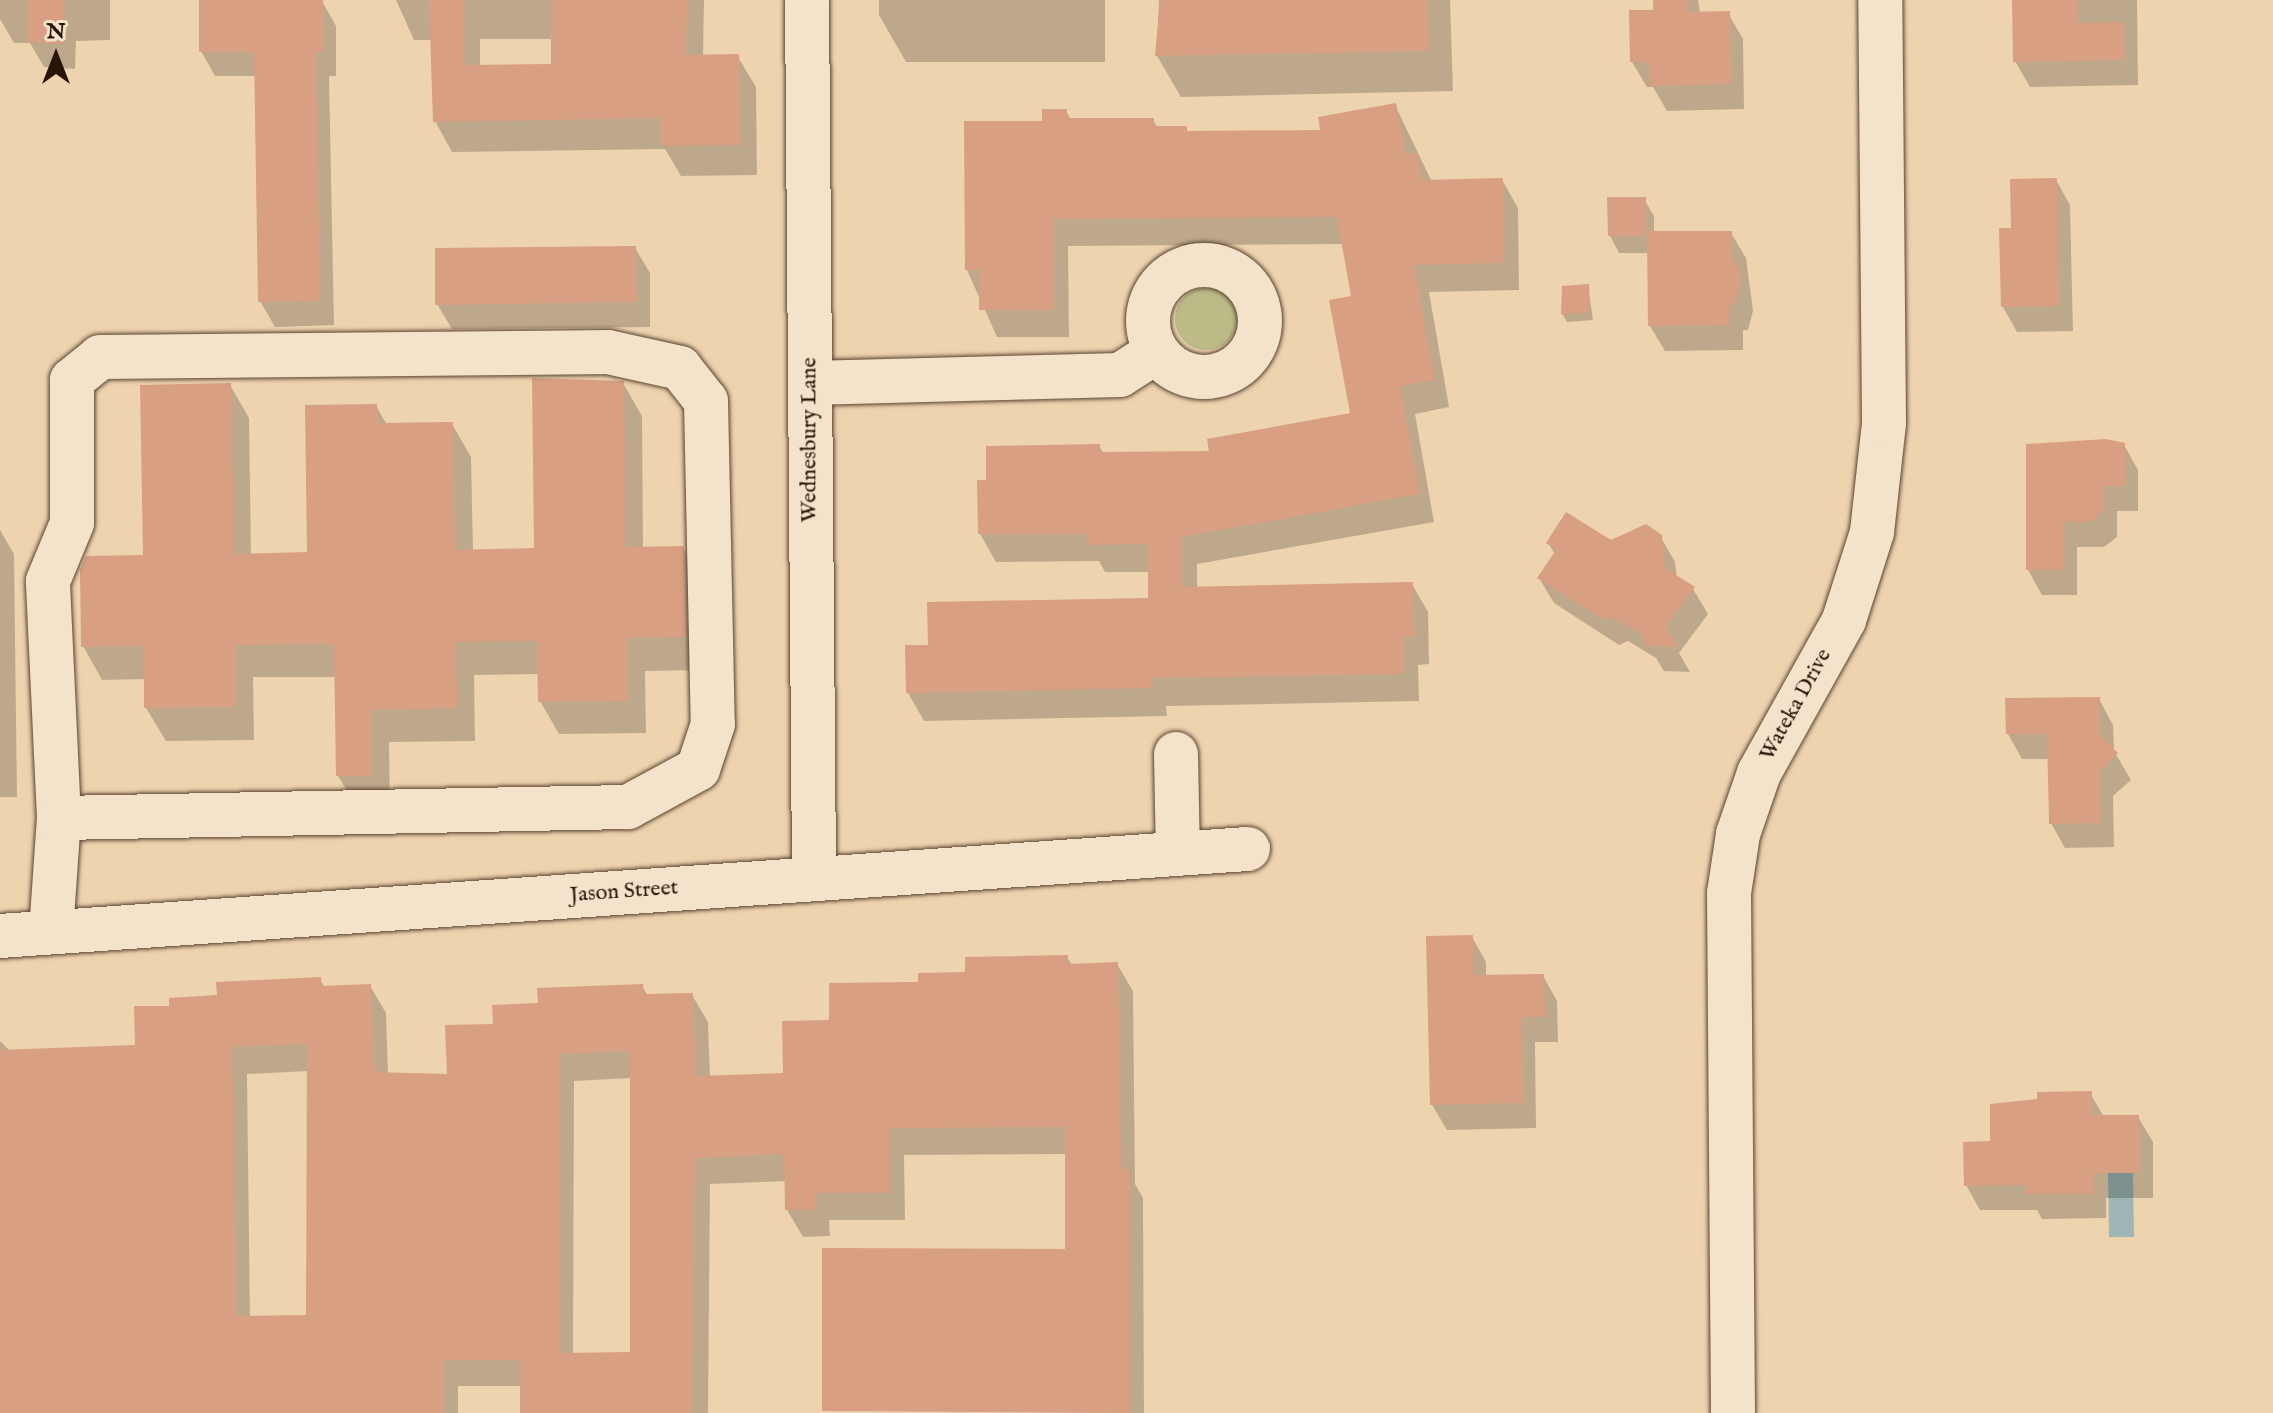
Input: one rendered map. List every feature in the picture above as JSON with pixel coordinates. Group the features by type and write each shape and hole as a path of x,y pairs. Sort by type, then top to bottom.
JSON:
{"street":[{"name":"Wednesbury Lane","path":"807,0 814,879"},
{"name":"Wateka Drive","path":"1733,1413 1729,893 1738,834 1759,773 1844,620 1872,532 1884,423 1880,0"},
{"path":"51,932 59,818 48,581 72,523 72,380 100,357 608,352 680,368 706,401 713,724 698,769 628,807 59,818"},
{"path":"810,383 1120,375 1156,352"},
{"path":"1176,754 1178,854"},
{"name":"Jason Street","path":"0,936 1248,849"}],"shaded area":[{"path":"1206,288 1228,297 1237,319 1228,341 1206,350 1184,341 1175,319 1184,297"}],"water":[{"path":"2108,1173 2133,1173 2134,1237 2109,1237"}],"building":[{"path":"27,0 63,0 62,44 27,42"},
{"path":"199,0 323,0 323,52 316,52 320,301 258,302 254,52 199,52"},
{"path":"429,0 464,0 463,65 551,64 551,0 687,0 686,55 739,54 741,145 661,146 660,118 433,122"},
{"path":"1160,0 1427,0 1430,51 1155,56"},
{"path":"1653,0 1687,0 1687,12 1730,11 1731,84 1650,86 1650,62 1630,62 1629,10 1653,10"},
{"path":"2012,0 2077,0 2077,23 2124,22 2125,60 2013,62"},
{"path":"1396,103 1406,155 1417,153 1422,180 1503,178 1504,263 1414,265 1435,380 1400,386 1420,494 1182,537 1182,587 1413,582 1415,637 1403,637 1404,674 1152,678 1152,688 906,693 905,645 928,645 927,602 1148,598 1148,544 1087,545 1087,534 978,534 977,480 986,480 986,446 1100,444 1100,452 1209,451 1207,439 1350,413 1329,300 1351,296 1337,217 1054,219 1054,310 979,310 979,270 965,270 964,121 1042,121 1042,109 1067,109 1067,118 1154,118 1154,126 1187,126 1187,131 1320,130 1318,117"},
{"path":"2057,178 2059,306 2001,307 1999,228 2011,228 2010,179"},
{"path":"1607,197 1646,197 1646,236 1608,236"},
{"path":"1647,231 1732,231 1732,258 1742,278 1734,305 1729,305 1729,325 1648,326"},
{"path":"636,246 637,302 435,305 435,248"},
{"path":"1589,284 1590,312 1561,315 1562,286"},
{"path":"532,378 624,381 626,547 684,546 686,637 627,638 628,701 538,702 537,641 456,642 457,708 371,710 372,776 336,776 334,644 235,645 236,707 144,708 144,646 81,647 80,570 86,556 143,555 140,385 231,383 234,554 307,552 305,405 377,404 378,423 453,422 455,550 534,548"},
{"path":"2106,439 2125,443 2125,486 2104,486 2104,511 2090,522 2064,522 2064,570 2026,570 2026,444"},
{"path":"1566,512 1611,540 1646,524 1662,535 1665,568 1695,587 1666,626 1678,647 1647,646 1642,634 1612,617 1604,620 1537,578 1556,550 1546,543"},
{"path":"2100,697 2100,735 2118,753 2100,771 2101,823 2049,824 2047,734 2006,734 2005,698"},
{"path":"1473,935 1473,975 1544,974 1545,1017 1522,1017 1523,1103 1430,1105 1426,936"},
{"path":"1068,955 1068,964 1118,962 1121,1169 1129,1169 1130,1413 822,1411 822,1248 1065,1249 1065,1127 890,1128 890,1193 815,1193 815,1210 785,1210 784,1154 695,1158 692,1413 520,1413 520,1360 443,1360 444,1413 0,1413 0,1050 135,1045 134,1006 169,1006 169,998 217,995 216,982 321,977 321,986 371,984 375,1072 447,1074 445,1025 493,1024 492,1005 538,1003 537,988 643,984 644,994 693,993 696,1076 783,1073 782,1021 829,1020 829,983 918,982 918,973 965,972 965,957","holes":["307,1044 306,1315 236,1316 232,1047","630,1051 630,1352 559,1353 559,1054"]},
{"path":"2092,1091 2092,1115 2139,1115 2140,1173 2093,1173 2093,1194 2026,1194 2025,1185 1964,1186 1963,1142 1990,1141 1990,1104 2037,1099 2037,1092"}]}
